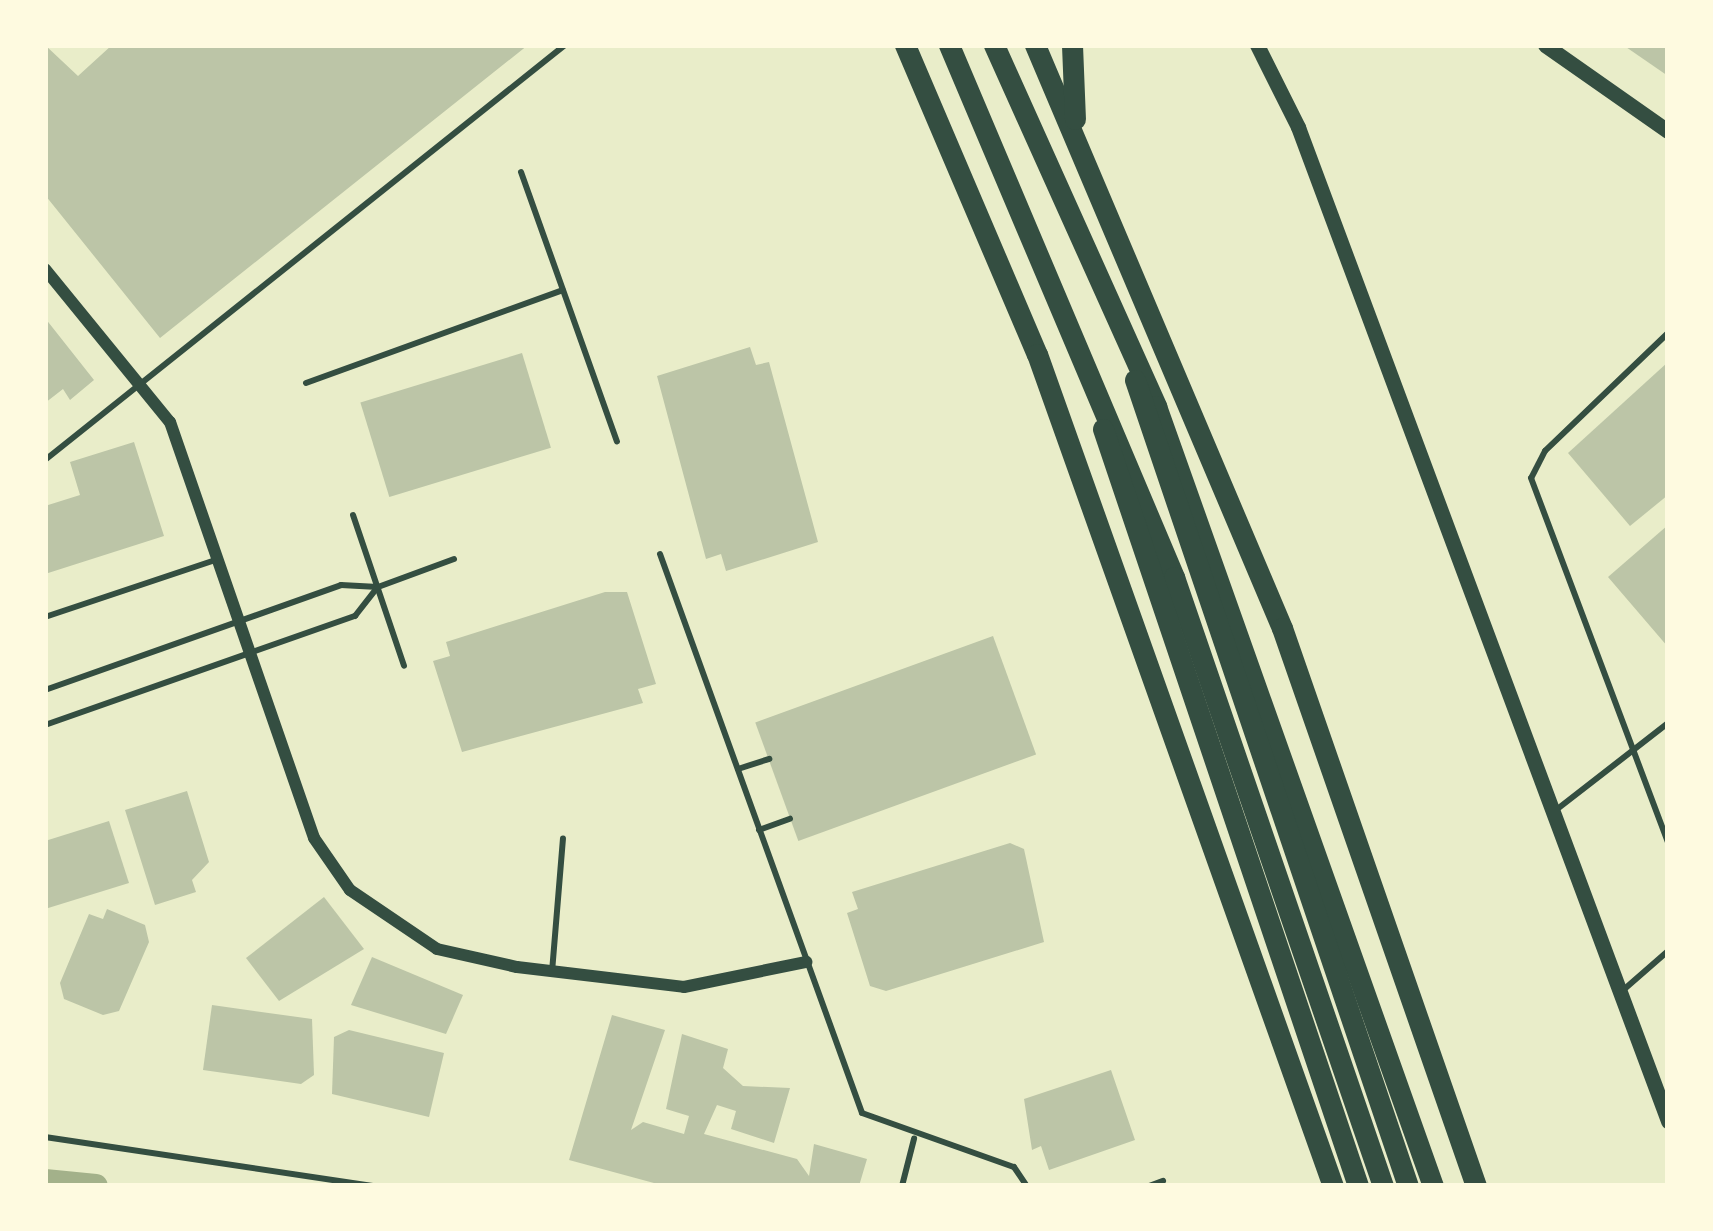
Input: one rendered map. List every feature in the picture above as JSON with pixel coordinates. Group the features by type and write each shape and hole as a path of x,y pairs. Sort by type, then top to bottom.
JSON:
{"highway":[{"path":"905,45 1037,354 1333,1186"},
{"path":"949,45 1174,577 1383,1186"},
{"path":"994,45 1133,368 1433,1186"},
{"path":"1035,45 1076,132 1282,628 1476,1186"},
{"path":"1072,45 1076,132"},
{"path":"1133,368 1408,1186"},
{"path":"1097,387 1358,1186"}],"street":[{"path":"1257,45 1298,127 1666,1111"},
{"path":"1545,45 1569,51 1668,131"},
{"path":"45,269 170,422 243,620 314,838 350,890 437,949 552,972 684,987 806,962"}],"lane":[{"path":"45,460 144,388 566,45"},
{"path":"521,172 617,441"},
{"path":"306,383 563,290"},
{"path":"1668,333 1544,451 1531,478 1668,843"},
{"path":"352,515 404,666"},
{"path":"660,554 862,1113 914,1138 1014,1167 1027,1186"},
{"path":"45,617 221,558"},
{"path":"45,690 341,585 378,587 454,559"},
{"path":"45,725 355,616 378,587"},
{"path":"1553,812 1634,755 1668,722"},
{"path":"737,770 769,759"},
{"path":"759,830 790,819"},
{"path":"552,972 563,838"},
{"path":"1621,992 1668,951"},
{"path":"45,1137 374,1186"},
{"path":"902,1186 914,1138"},
{"path":"1149,1186 1163,1181"}],"building":[{"path":"45,45 78,76 112,45 528,45 160,338 45,195"},
{"path":"1623,45 1668,45 1668,76"},
{"path":"45,318 94,380 70,400 63,389 45,403"},
{"path":"750,347 756,365 769,362 818,542 726,571 721,554 706,559 657,376"},
{"path":"522,353 551,448 389,497 360,402"},
{"path":"1668,362 1668,495 1630,526 1568,453"},
{"path":"134,442 164,536 45,574 45,506 80,495 70,462"},
{"path":"1668,525 1668,647 1608,577"},
{"path":"605,592 627,592 656,684 638,689 643,703 462,752 433,661 450,656 446,642"},
{"path":"993,636 1036,754 798,841 755,723"},
{"path":"187,791 209,862 192,880 196,892 155,905 125,810"},
{"path":"109,821 129,883 45,909 45,841"},
{"path":"1010,843 1024,849 1044,942 886,991 870,986 847,913 858,909 852,892"},
{"path":"324,897 364,949 279,1001 246,958"},
{"path":"107,909 145,925 149,942 119,1011 103,1015 64,999 60,983 89,914 103,919"},
{"path":"372,957 463,995 446,1034 351,1005"},
{"path":"212,1005 312,1019 314,1075 301,1084 203,1070"},
{"path":"612,1015 665,1030 631,1130 643,1122 684,1134 689,1116 666,1109 682,1034 728,1049 723,1068 743,1086 790,1088 774,1143 731,1129 736,1111 717,1105 704,1134 797,1159 809,1176 814,1144 867,1159 859,1186 665,1186 569,1160"},
{"path":"349,1030 444,1053 429,1117 332,1094 334,1037"},
{"path":"1111,1070 1135,1140 1049,1170 1041,1146 1032,1150 1024,1099"}],"waterway":[{"path":"45,1181 96,1186"}]}
